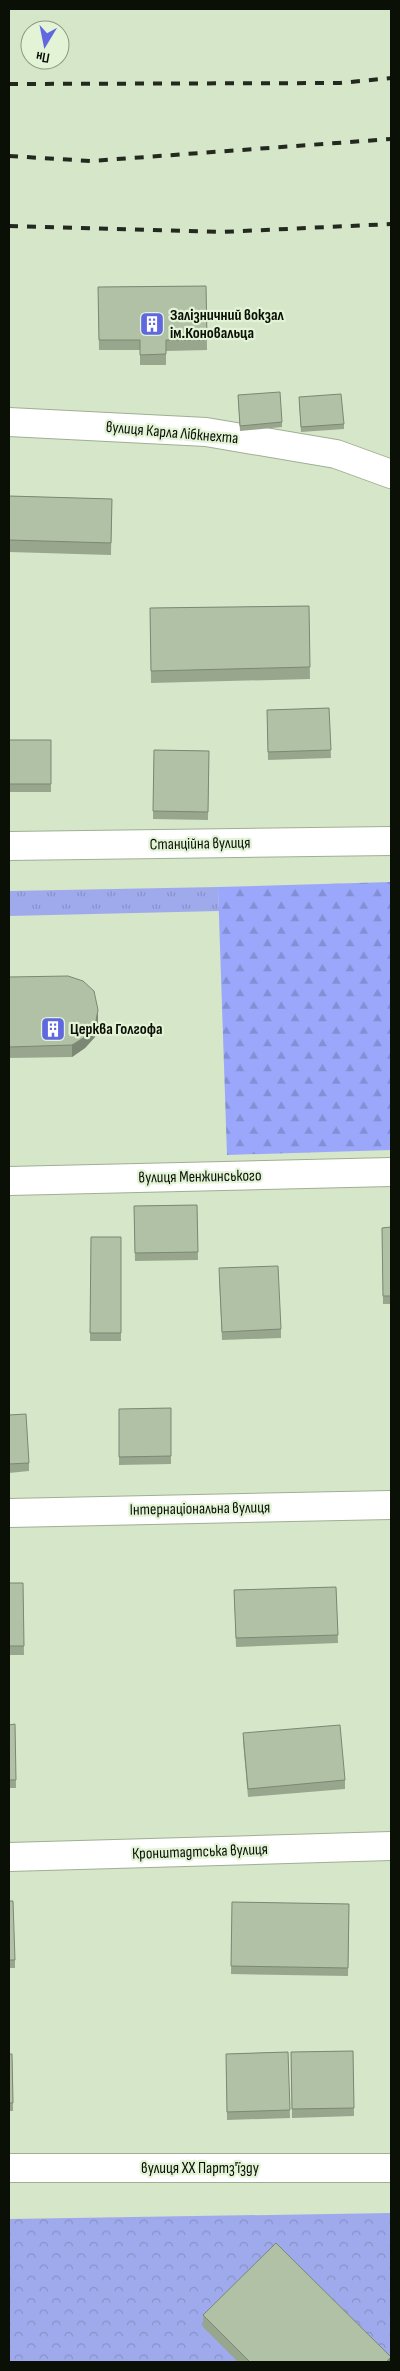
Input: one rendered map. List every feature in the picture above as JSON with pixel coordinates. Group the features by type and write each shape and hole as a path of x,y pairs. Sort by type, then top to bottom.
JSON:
{"street":[{"name":"вулиця Карла Лібкнехта","path":"9,422 206,432 336,454 391,474"},
{"name":"Станційна вулиця","path":"9,846 391,841"},
{"name":"вулиця Менжинського","path":"9,1181 391,1172"},
{"name":"Інтернаціональна вулиця","path":"9,1513 391,1505"},
{"name":"Кронштадтська вулиця","path":"9,1857 391,1846"},
{"name":"вулиця XX Партз'їзду","path":"9,2168 391,2168"}],"green space":[{"path":"391,882 391,1150 227,1155 218,887"},
{"path":"218,887 219,911 9,916 9,891"},
{"path":"391,2213 391,2362 9,2362 9,2219"}],"building":[{"name":"Залізничний вокзал ім.Коновальца","path":"206,286 207,340 166,340 166,354 140,355 140,340 99,340 98,287"},
{"path":"280,392 282,422 240,426 238,395"},
{"path":"341,394 344,424 301,427 299,397"},
{"path":"9,496 112,499 111,543 9,540"},
{"path":"309,606 310,667 151,671 150,608"},
{"path":"329,708 331,750 268,752 267,710"},
{"path":"9,740 51,740 51,784 9,784"},
{"path":"154,750 209,751 208,812 153,811"},
{"name":"Церква Голгофа","path":"68,976 83,981 94,991 98,1010 95,1026 85,1037 72,1045 9,1047 9,977"},
{"path":"197,1205 198,1252 135,1253 134,1206"},
{"path":"391,1227 391,1296 383,1296 382,1228"},
{"path":"91,1237 121,1237 121,1333 90,1333"},
{"path":"278,1266 281,1329 222,1332 219,1268"},
{"path":"171,1408 171,1456 119,1457 119,1409"},
{"path":"26,1414 29,1463 9,1464 9,1415"},
{"path":"9,1583 23,1583 24,1646 9,1646"},
{"path":"336,1587 338,1635 236,1638 234,1590"},
{"path":"15,1724 16,1780 9,1780 9,1725"},
{"path":"340,1725 345,1780 248,1789 243,1733"},
{"path":"9,1901 13,1901 15,1960 9,1960"},
{"path":"232,1902 349,1904 348,1968 231,1966"},
{"path":"353,2051 354,2108 292,2109 291,2052"},
{"path":"288,2052 290,2110 227,2112 226,2054"},
{"path":"9,2054 12,2054 13,2103 9,2103"},
{"path":"276,2243 391,2357 386,2362 250,2362 203,2315"}],"railway":[{"path":"9,84 340,83 391,78"},
{"path":"9,156 91,161 391,139"},
{"path":"9,226 222,232 391,224"}],"place":[{"name":"Залізничний вокзал ім.Коновальца","path":"152,324"},
{"name":"Церква Голгофа","path":"53,1029"}]}
